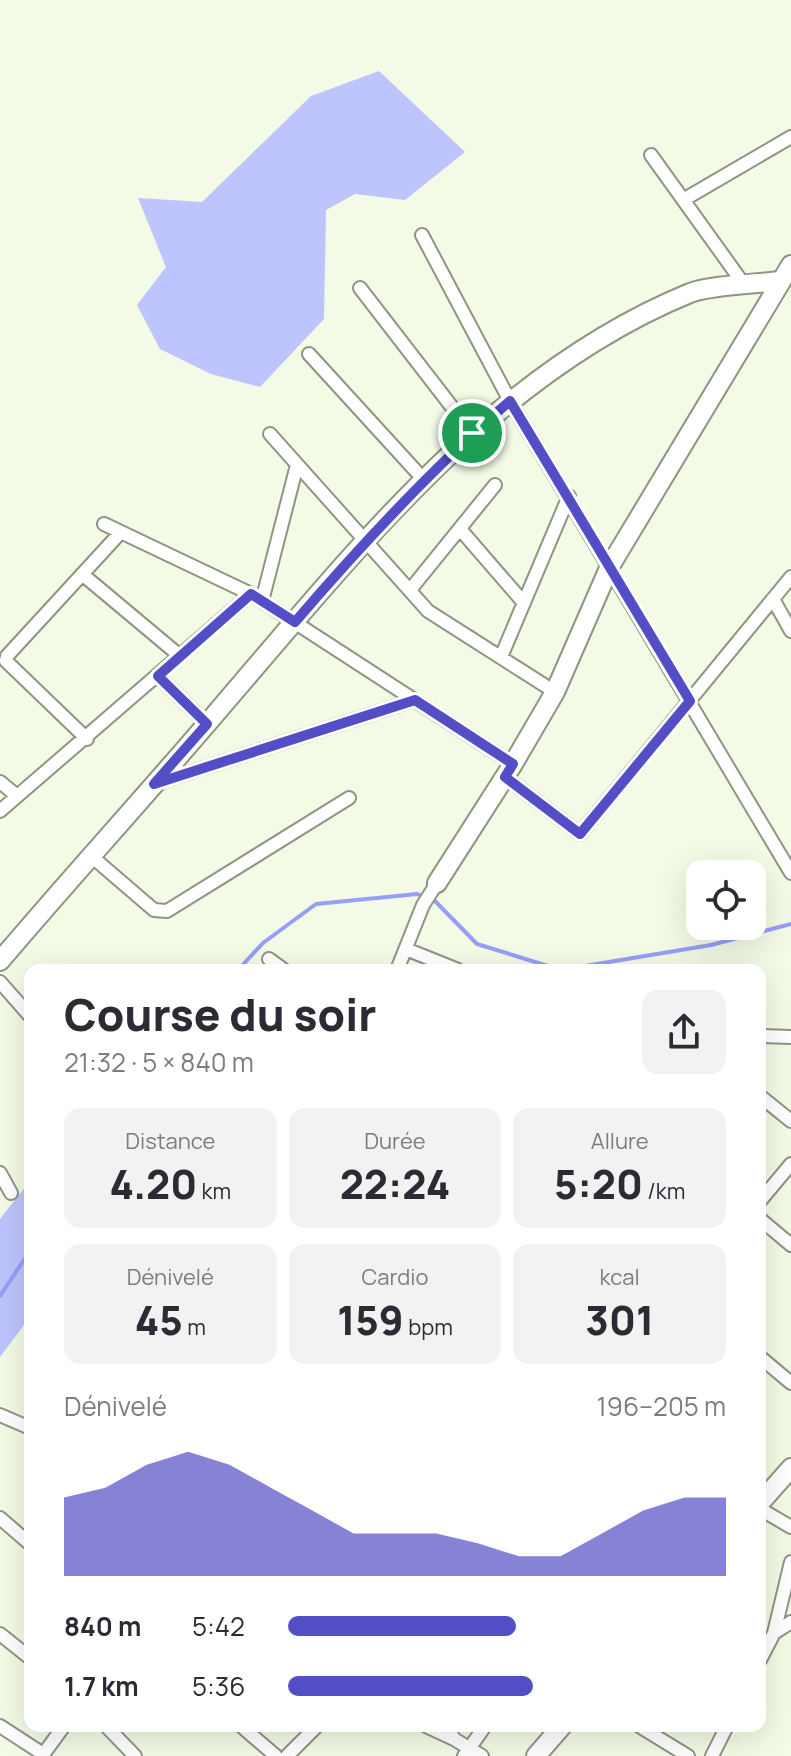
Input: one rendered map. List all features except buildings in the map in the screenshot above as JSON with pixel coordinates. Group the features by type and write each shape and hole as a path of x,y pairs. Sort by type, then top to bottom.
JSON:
{"street":[{"path":"683,200 791,137"},
{"path":"651,155 745,286"},
{"path":"422,235 510,401 791,873"},
{"path":"400,964 423,905 555,692 610,566 791,265"},
{"path":"0,961 365,541 472,433 510,401 607,333 694,292 780,281"},
{"path":"360,288 472,433"},
{"path":"309,354 425,481"},
{"path":"270,434 428,611 555,692"},
{"path":"0,811 180,656 257,597 297,465"},
{"path":"410,590 495,485"},
{"path":"501,657 569,496"},
{"path":"104,524 257,597 415,700 509,770 580,834 791,577"},
{"path":"460,529 524,603"},
{"path":"87,739 6,661 7,656 121,532"},
{"path":"82,574 180,656"},
{"path":"773,599 791,631"},
{"path":"158,676 207,724"},
{"path":"154,784 415,700"},
{"path":"0,782 17,796"},
{"path":"90,855 154,910 167,911 349,798"},
{"path":"406,949 443,964"},
{"path":"269,959 276,964"},
{"path":"0,982 24,1009"},
{"path":"766,1036 791,1037"},
{"path":"766,1101 791,1121"},
{"path":"766,1194 791,1164"},
{"path":"0,1173 11,1193"},
{"path":"766,1224 791,1245"},
{"path":"766,1362 791,1383"},
{"path":"0,1415 24,1425"},
{"path":"766,1499 791,1468"},
{"path":"766,1510 791,1527"},
{"path":"0,1518 24,1539"},
{"path":"766,1648 774,1633 791,1562"},
{"path":"774,1633 791,1622"},
{"path":"0,1634 24,1653"},
{"path":"0,1726 42,1755 59,1732"},
{"path":"112,1732 135,1756"},
{"path":"248,1732 276,1756"},
{"path":"287,1756 311,1732"},
{"path":"439,1732 454,1739"},
{"path":"450,1732 466,1752 482,1756"},
{"path":"466,1752 481,1732"},
{"path":"536,1756 557,1732"},
{"path":"649,1732 688,1756"},
{"path":"712,1756 724,1732"}],"shaded area":[{"path":"379,71 465,152 405,200 355,194 326,210 324,319 260,387 211,374 160,349 137,305 166,267 138,198 202,202 311,96"},
{"path":"24,1189 24,1325 0,1357 0,1219"}],"waterway":[{"path":"244,964 263,943 316,904 417,894 435,901 477,944 542,964"},
{"path":"597,964 711,945 791,924"},
{"path":"0,1296 24,1260"}],"route":[{"path":"510,401 690,701 580,834 505,777 513,764 415,700 154,784 207,724 158,676 251,594 295,622 365,541 472,433 510,401"}]}
